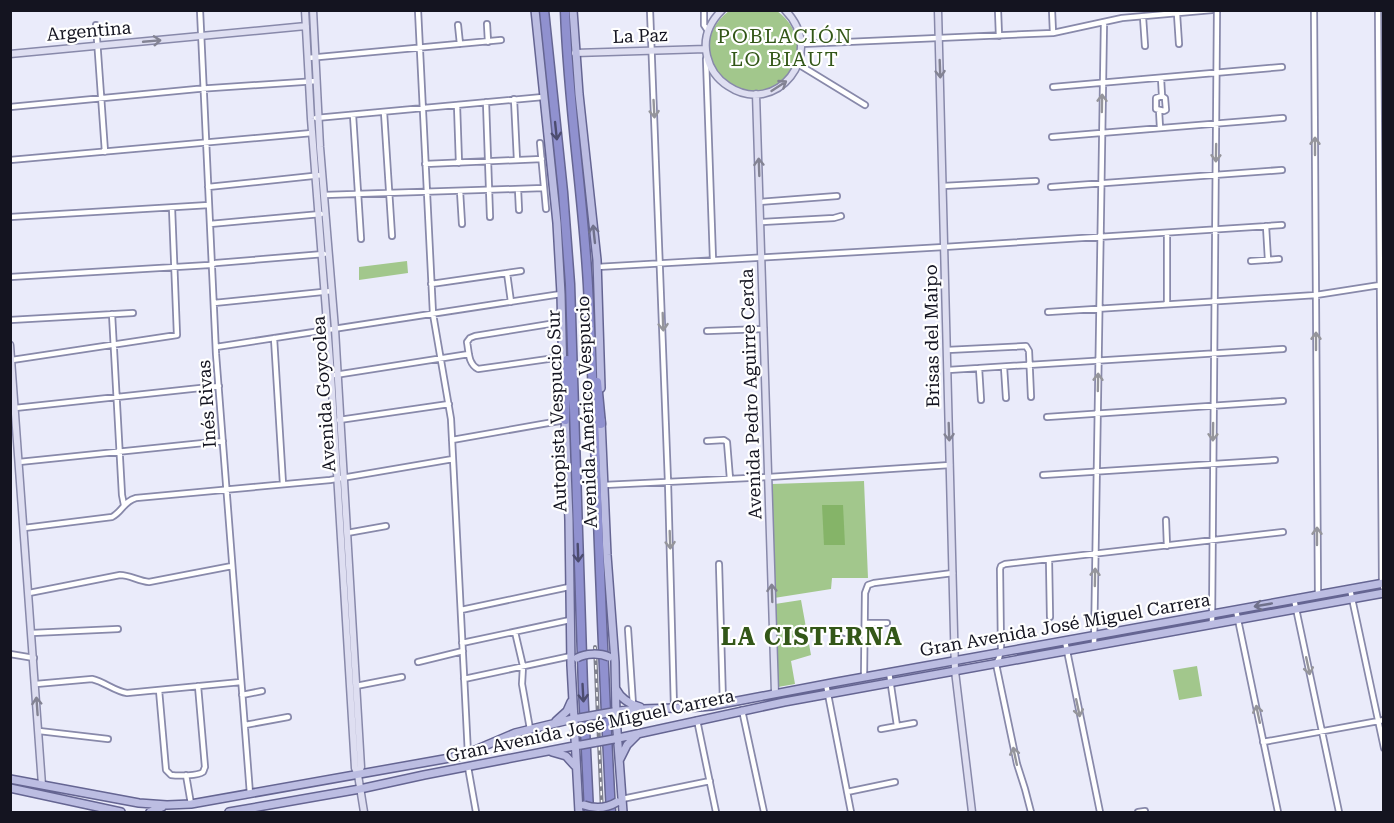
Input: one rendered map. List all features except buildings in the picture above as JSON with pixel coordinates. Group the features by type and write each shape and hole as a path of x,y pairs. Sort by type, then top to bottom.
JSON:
{"highway":[{"name":"Autopista Vespucio Sur","path":"544,10 570,284 587,809"},
{"name":"Autopista Vespucio Sur","path":"565,10 570,96 583,211 588,288 611,813"},
{"path":"565,420 570,284"},
{"path":"588,288 601,423"}],"main road":[{"name":"Avenida Américo Vespucio","path":"535,10 554,189 561,294 570,620 574,657"},
{"name":"Avenida Américo Vespucio","path":"573,10 575,53 597,267 601,423 612,659 616,688 614,711 623,813"},
{"name":"Gran Avenida José Miguel Carrera","path":"10,779 139,803 191,804 468,754 501,738 530,729 614,711 702,707 1350,589 1383,587"},
{"name":"Gran Avenida José Miguel Carrera","path":"229,813 578,746 828,693 1352,599 1383,587"},
{"path":"579,813 576,767 578,746 572,699 571,665 574,657 583,655 600,654 612,659"},
{"path":"616,688 620,696 633,705 648,708"},
{"path":"766,705 773,700 775,693"},
{"path":"554,723 567,711 572,699"},
{"path":"619,761 627,744 639,733"},
{"path":"550,751 566,756 576,767"},
{"path":"33,792 42,785"},
{"path":"10,788 121,813"},
{"path":"578,797 587,809 605,807 621,799"},
{"path":"150,813 167,805"}],"street":[{"name":"Inés Rivas","path":"200,10 216,347 250,794"},
{"name":"Avenida Goycolea","path":"305,10 316,58 322,253 329,291"},
{"name":"Avenida Goycolea","path":"313,10 308,58 311,118 324,195 322,214 329,255 329,291 355,768 364,813"},
{"path":"418,10 433,314 451,419 468,754"},
{"path":"650,10 661,263 674,708"},
{"path":"704,10 708,31"},
{"path":"713,260 706,51 708,31 722,10"},
{"path":"706,51 715,74 734,90 756,94 774,90 792,75 801,51 800,36 785,10"},
{"name":"Brisas del Maipo","path":"938,10 955,671 972,813"},
{"path":"998,10 999,36"},
{"path":"1052,10 1053,33"},
{"path":"801,44 1053,33 1104,22 1123,15 1143,17 1212,10"},
{"path":"1212,624 1217,10"},
{"path":"1314,10 1318,595"},
{"path":"1378,10 1383,587"},
{"path":"1177,14 1179,44"},
{"path":"1143,17 1145,46"},
{"path":"1094,646 1104,22"},
{"path":"487,24 488,42"},
{"path":"96,25 105,152"},
{"name":"Argentina","path":"10,54 310,25"},
{"path":"458,25 459,44"},
{"path":"308,58 501,40"},
{"name":"La Paz","path":"575,53 706,51"},
{"path":"798,64 866,105"},
{"path":"1053,87 1282,67"},
{"path":"706,76 715,74"},
{"path":"1159,110 1166,110 1161,78"},
{"path":"10,107 317,81"},
{"name":"Avenida Pedro Aguirre Cerda","path":"756,94 775,693"},
{"path":"1160,128 1156,98 1162,96"},
{"path":"311,118 543,97"},
{"path":"514,99 517,160"},
{"path":"486,102 490,217"},
{"path":"457,105 459,163"},
{"path":"384,112 392,236"},
{"path":"353,115 361,239"},
{"path":"1052,137 1283,118"},
{"path":"10,160 312,133"},
{"path":"540,143 546,209"},
{"path":"425,164 542,159"},
{"path":"1051,187 1282,170"},
{"path":"208,187 319,176"},
{"path":"943,186 1036,181"},
{"path":"324,195 544,188"},
{"path":"518,189 519,210"},
{"path":"460,191 462,224"},
{"path":"760,202 837,196"},
{"path":"10,217 209,205"},
{"path":"12,360 177,335 172,207"},
{"path":"210,224 322,214"},
{"path":"760,222 841,216"},
{"path":"597,267 1282,225"},
{"path":"1266,226 1268,260"},
{"path":"1167,233 1167,304"},
{"path":"10,277 175,267 322,253 329,255"},
{"path":"1251,261 1279,259"},
{"path":"431,284 521,271"},
{"path":"507,273 511,302"},
{"path":"1048,312 1316,295 1380,285"},
{"path":"214,303 329,291"},
{"path":"216,347 561,294"},
{"path":"10,320 133,313"},
{"path":"112,314 124,505"},
{"path":"562,322 472,337 467,342 472,365 478,369 562,357"},
{"path":"707,331 764,329"},
{"path":"274,338 283,484"},
{"path":"947,350 1026,345 1029,351 1031,397"},
{"path":"11,347 15,408 14,435 19,462 42,785"},
{"path":"948,370 1282,350"},
{"path":"334,375 469,354"},
{"path":"1004,367 1006,398"},
{"path":"979,368 981,400"},
{"path":"15,408 219,386"},
{"path":"1047,417 1283,401"},
{"path":"337,420 448,404"},
{"path":"452,440 565,420"},
{"path":"706,441 724,440 727,442 729,479"},
{"path":"19,462 223,441"},
{"path":"24,528 110,518 133,498 340,478 453,459"},
{"path":"1043,475 1275,460"},
{"path":"604,485 950,465"},
{"name":"Avenida Goycolea","path":"340,478 347,533 361,767 358,775"},
{"path":"1166,520 1167,546"},
{"path":"347,533 386,526"},
{"path":"1031,813 1017,764 996,664 1001,652 1000,567 1005,564 1282,532"},
{"path":"1049,560 1050,617"},
{"path":"719,564 723,703"},
{"path":"29,593 120,575 149,582 232,566"},
{"path":"864,677 866,591 869,584 953,573"},
{"path":"461,610 569,587"},
{"path":"1350,589 1381,721 1383,748"},
{"path":"1294,599 1339,813"},
{"path":"1236,610 1278,813"},
{"path":"462,643 570,620"},
{"path":"865,623 887,623"},
{"path":"32,633 118,629"},
{"path":"628,629 633,705"},
{"path":"515,632 523,666 522,684 530,729"},
{"path":"845,633 865,633"},
{"path":"1065,641 1100,813"},
{"path":"418,662 463,651"},
{"path":"10,654 34,658"},
{"path":"464,679 574,657"},
{"path":"889,672 897,726"},
{"path":"356,686 402,677"},
{"path":"36,684 92,679 124,692 242,682"},
{"path":"826,684 851,813"},
{"path":"159,690 166,770 171,775 186,775 201,773 205,767 198,686"},
{"path":"242,695 262,691"},
{"path":"742,710 764,813"},
{"path":"245,725 288,717"},
{"path":"697,720 716,813"},
{"path":"1263,742 1381,721"},
{"path":"881,729 914,723"},
{"path":"39,731 108,739"},
{"path":"468,767 476,813"},
{"path":"186,775 191,804"},
{"path":"621,799 710,781"},
{"path":"847,792 895,782"},
{"path":"1138,813 1145,811"}],"shaded area":[{"path":"729,11 777,11 790,24 797,41 796,59 788,76 777,85 760,92 744,91 729,85 718,73 711,59 710,42 715,26"},
{"path":"407,261 408,273 359,280 359,267"},
{"path":"864,481 868,578 832,578 831,589 774,598 772,484"},
{"path":"822,505 843,505 845,545 824,545"},
{"path":"801,600 811,655 791,661 795,684 778,687 775,604"},
{"path":"1197,666 1202,696 1179,700 1173,670"}],"railway":[{"path":"595,647 602,812"}],"district":[{"name":"POBLACIÓN LO BIAUT","path":"785,48"},
{"name":"LA CISTERNA","path":"812,637"}]}
